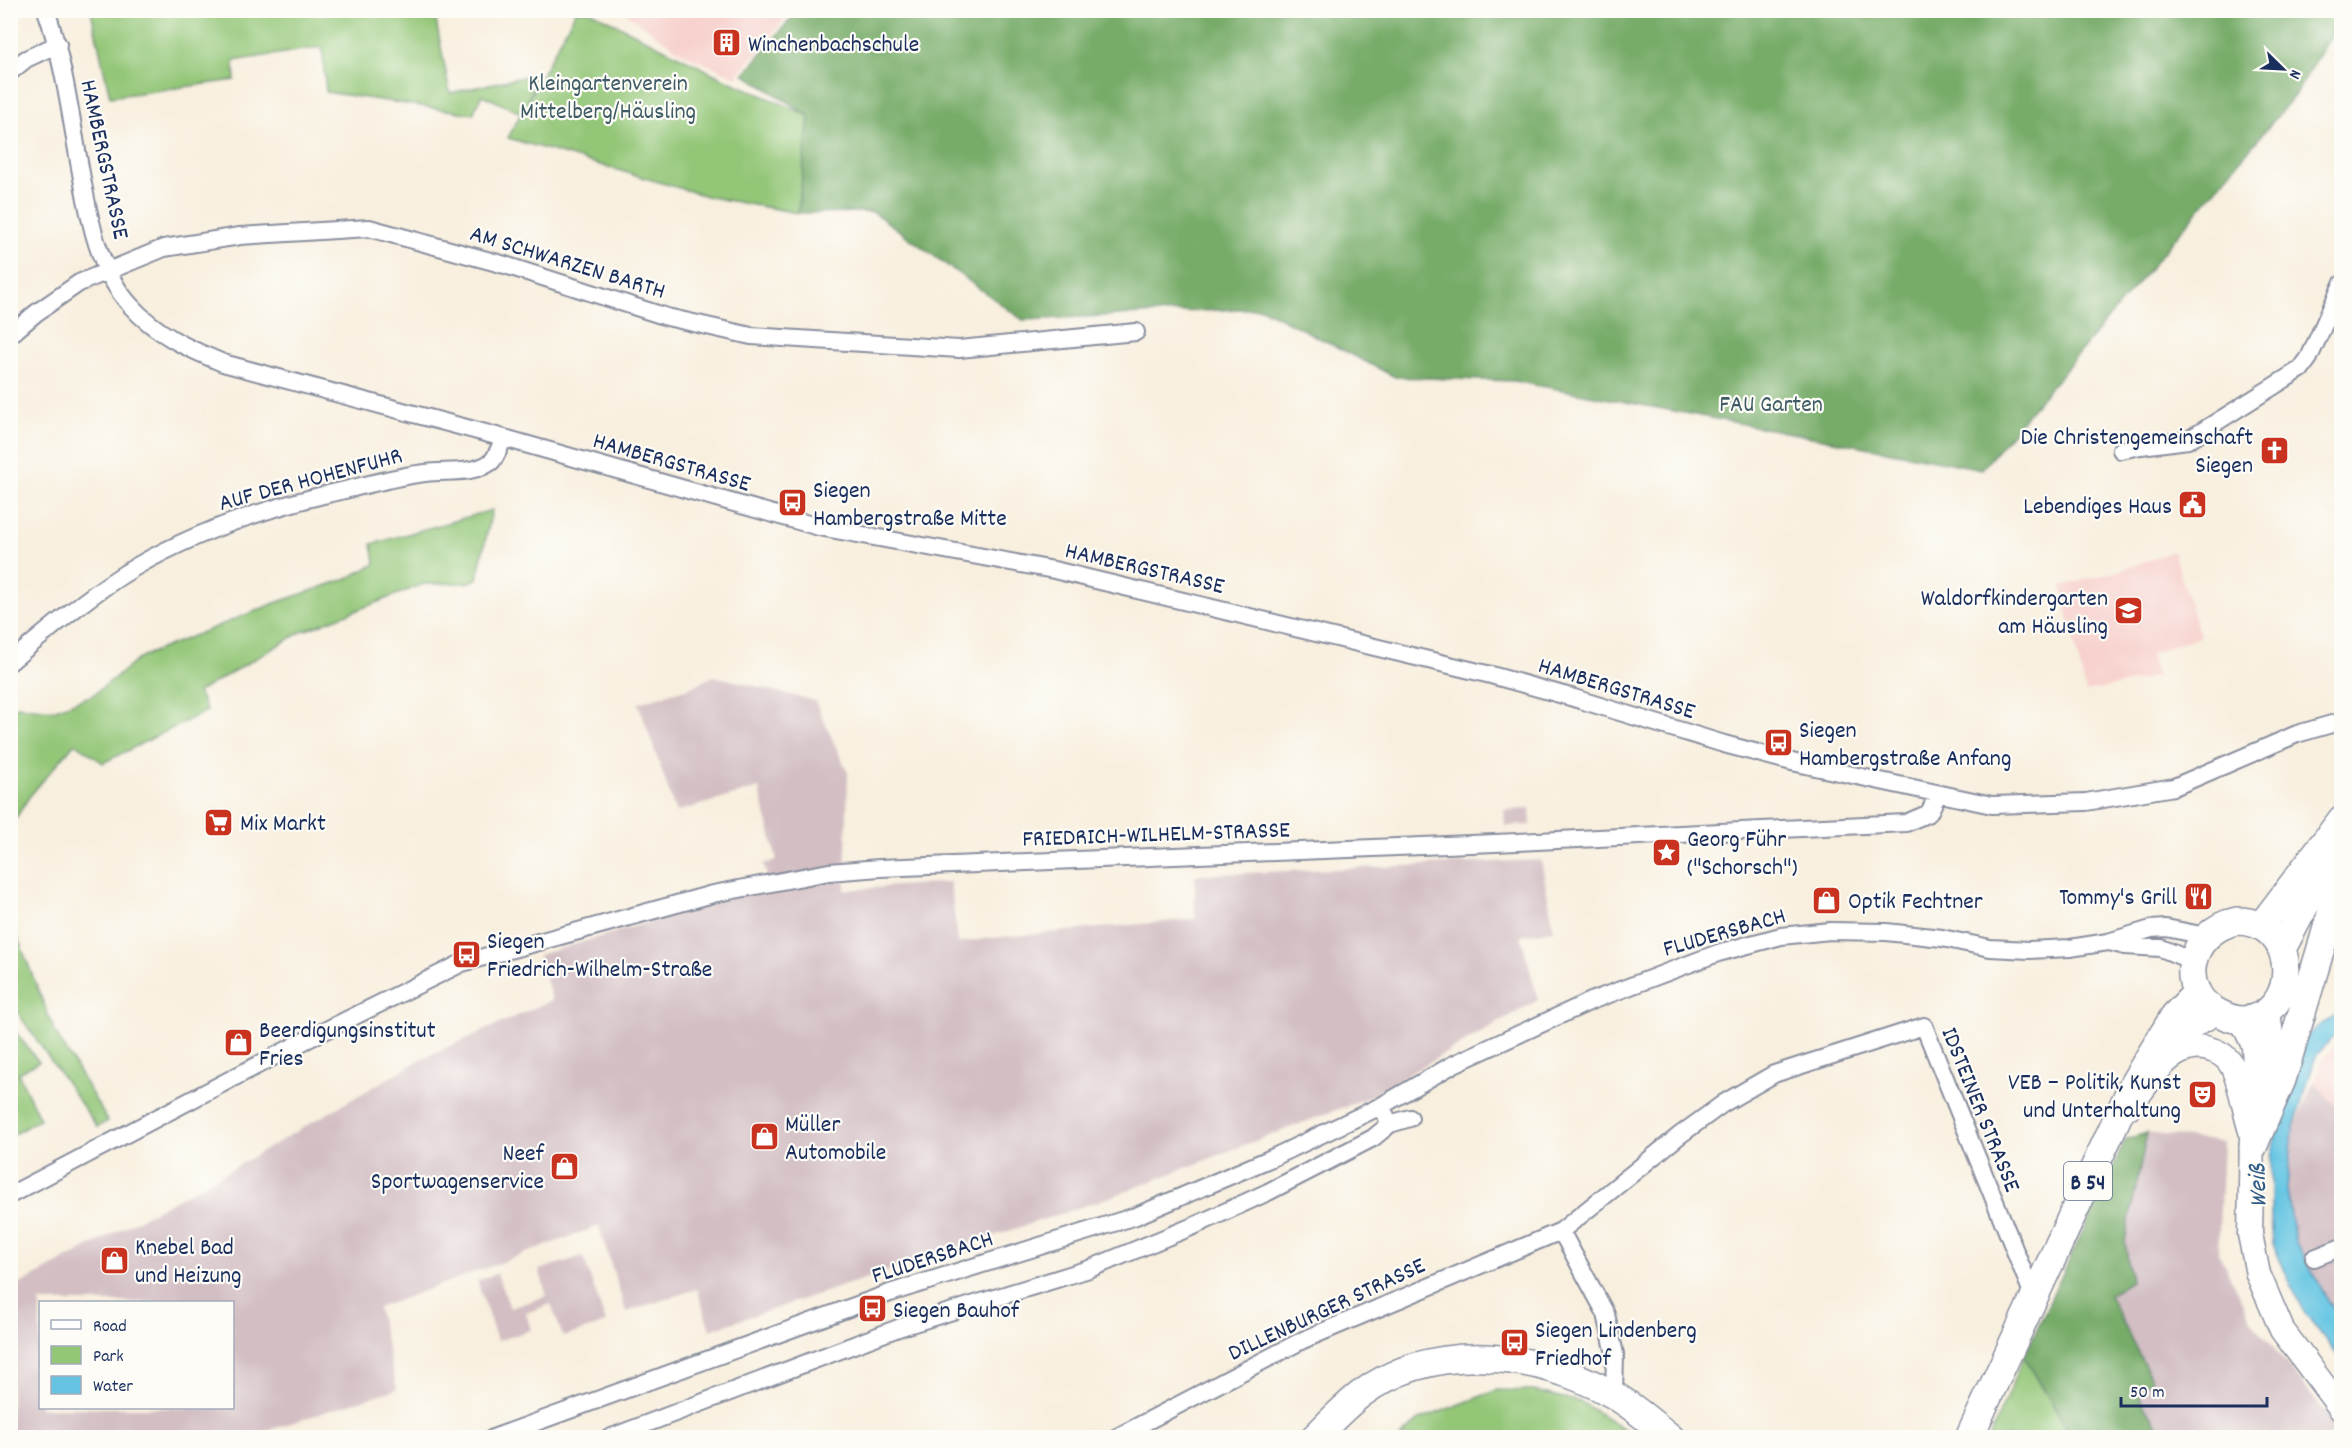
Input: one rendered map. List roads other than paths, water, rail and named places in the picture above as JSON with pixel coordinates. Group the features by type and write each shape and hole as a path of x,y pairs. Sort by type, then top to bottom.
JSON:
{"main road":[{"path":"2251,923 2342,819"},
{"path":"2282,949 2342,837"},
{"path":"2252,1141 2282,1080 2342,877"},
{"path":"2251,923 2272,934 2282,949 2287,967 2286,982 2278,999 2268,1009 2255,1017 2242,1020 2215,1011 2205,1004 2197,992 2192,961 2196,949 2205,936 2225,924 2251,923"},
{"name":"B 54","path":"1969,1437 2114,1124 2144,1065 2174,1016 2197,992"},
{"path":"2268,1009 2273,1055 2252,1141 2250,1234 2258,1274 2282,1330 2342,1410"},
{"name":"B 54","path":"2144,1065 2186,1028 2215,1011"},
{"path":"2242,1020 2254,1046 2258,1109"},
{"path":"2114,1124 2172,1056 2191,1047 2201,1047 2225,1057 2232,1066 2252,1141"},
{"path":"1314,1437 1361,1394 1394,1375 1431,1364 1464,1358 1498,1358 1534,1362 1568,1373 1614,1395 1671,1437"}],"street":[{"name":"HAMBERGSTRASSE","path":"46,10 58,44 91,222 108,270 118,289 139,314 165,335 193,351 223,363 504,438 819,527 1054,570 1248,616 1574,698 1724,744 1792,762 1938,794"},
{"path":"10,72 26,59 58,44"},
{"name":"AM SCHWARZEN BARTH","path":"10,334 79,283 164,248 240,236 369,228 505,265 667,317 751,336 959,349 1136,332"},
{"path":"2121,450 2188,440 2217,424 2301,369 2309,358 2342,284"},
{"name":"AUF DER HOHENFUHR","path":"10,662 100,590 137,566 221,525 280,506 342,490 423,473 473,470 492,461 504,438"},
{"path":"1938,794 2004,805 2086,802 2130,796 2174,787 2297,734 2342,721"},
{"name":"FRIEDRICH-WILHELM-STRASSE","path":"10,1195 294,1046 462,963 713,894 829,872 880,868 1495,843 1906,823 1929,813 1938,794"},
{"name":"FLUDERSBACH","path":"493,1437 890,1293 1136,1215 1274,1157 1381,1107 1454,1064 1591,1001 1718,953 1781,936 1830,931 1886,932 1942,938 1990,948 2029,950 2070,948 2108,942 2151,929 2166,928 2205,936"},
{"name":"FLUDERSBACH","path":"2108,942 2125,946 2161,948 2192,961"},
{"name":"IDSTEINER STRASSE","path":"1562,1230 1680,1134 1724,1103 1774,1074 1924,1026 2034,1298"},
{"path":"1381,1107 1390,1124"},
{"path":"609,1437 901,1327 1089,1269 1257,1197 1373,1138 1390,1124 1410,1118"},
{"path":"1562,1230 1606,1314 1614,1354 1614,1395"},
{"name":"DILLENBURGER STRASSE","path":"1115,1437 1303,1340 1562,1230"},
{"path":"2314,1258 2342,1247"}],"water":[{"path":"2341,1011 2341,1032 2331,1039 2316,1056 2293,1130 2287,1189 2295,1241 2341,1320 2341,1360 2302,1309 2273,1244 2271,1157 2281,1107 2299,1041"}],"place":[{"name":"Winchenbachschule","path":"727,43"},
{"name":"Die Christengemeinschaft Siegen","path":"2274,450"},
{"name":"Siegen Hambergstraße Mitte","path":"792,503"},
{"name":"Lebendiges Haus","path":"2193,505"},
{"name":"Waldorfkindergarten am Häusling","path":"2129,611"},
{"name":"Siegen Hambergstraße Anfang","path":"1778,743"},
{"name":"Mix Markt","path":"219,822"},
{"name":"Georg Führ (\"Schorsch\")","path":"1666,852"},
{"name":"Tommy's Grill","path":"2198,896"},
{"name":"Optik Fechtner","path":"1827,900"},
{"name":"Siegen Friedrich-Wilhelm-Straße","path":"466,954"},
{"name":"Beerdigungsinstitut Fries","path":"238,1043"},
{"name":"VEB – Politik, Kunst und Unterhaltung","path":"2202,1095"},
{"name":"Müller Automobile","path":"764,1137"},
{"name":"Neef Sportwagenservice","path":"565,1166"},
{"name":"Knebel Bad und Heizung","path":"114,1260"},
{"name":"Siegen Bauhof","path":"872,1309"},
{"name":"Siegen Lindenberg Friedhof","path":"1514,1343"}],"park label":[{"name":"Kleingartenverein Mittelberg/Häusling","path":"608,96"},
{"name":"FAU Garten","path":"1771,403"}],"water label":[{"name":"Weiß","path":"2256,1186"}]}
